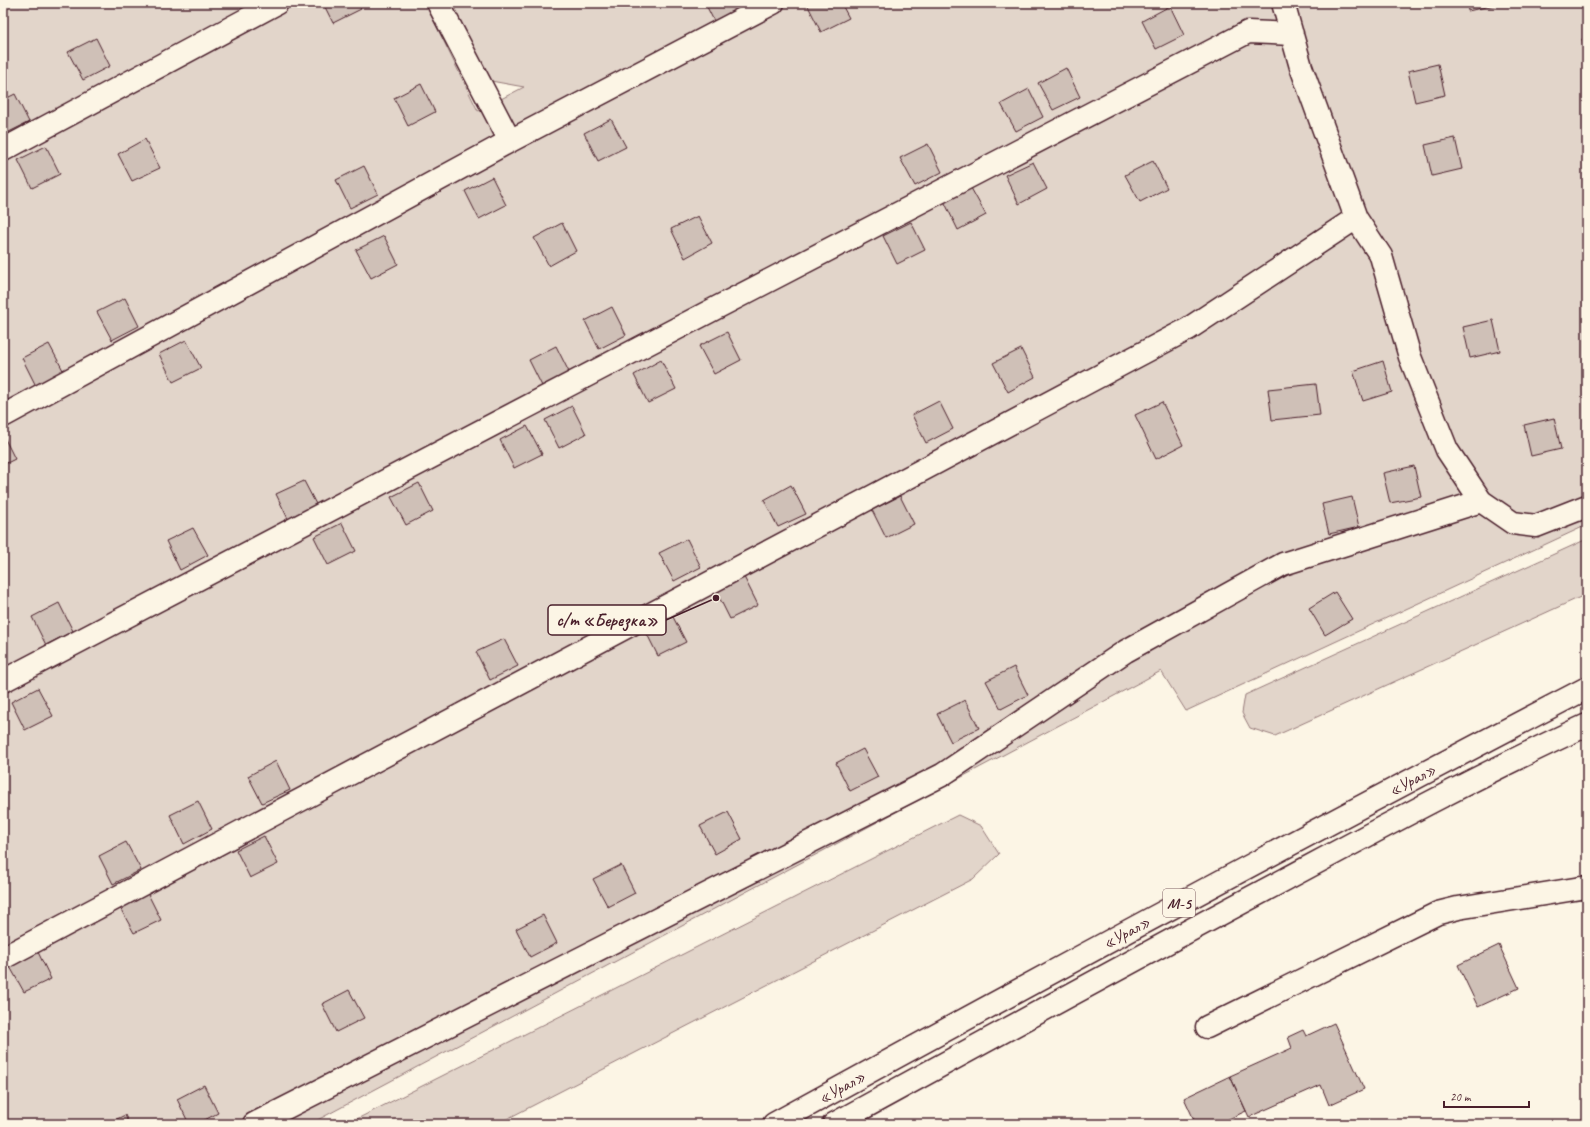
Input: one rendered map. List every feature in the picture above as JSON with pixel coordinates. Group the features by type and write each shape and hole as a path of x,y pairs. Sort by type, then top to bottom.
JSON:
{"main road":[{"path":"3,150 277,3"},
{"path":"438,3 510,141"},
{"path":"3,416 510,141 773,3"},
{"path":"1283,3 1301,67 1356,218 1381,256 1410,357 1447,450 1481,501 1513,522 1536,526 1587,506"},
{"path":"3,681 1248,32 1292,34"},
{"path":"3,958 1188,329 1356,218"},
{"path":"254,1124 942,775 1126,651 1283,564 1481,501"},
{"name":"«Урал»","path":"774,1124 1084,954 1415,777 1587,688"},
{"name":"«Урал»","path":"834,1124 1099,978 1408,814 1542,745 1587,725"},
{"path":"1207,1027 1438,913 1458,908 1587,887"}],"shaded area":[{"path":"3,3 425,3 478,111 524,87 491,81 451,3 1587,3 1587,525 1186,711 1161,671 310,1124 3,1124"},
{"path":"1587,539 1587,594 1275,736 1250,728 1242,713 1245,695"},
{"path":"958,815 981,826 999,854 973,879 497,1124 347,1124"}],"building":[{"path":"323,3 357,3 361,9 333,23"},
{"path":"705,3 740,3 743,9 715,23"},
{"path":"841,3 849,18 821,32 807,4"},
{"path":"1467,3 1498,3 1499,4 1468,11"},
{"path":"1170,6 1184,35 1156,49 1142,21"},
{"path":"96,38 110,66 83,80 68,52"},
{"path":"1587,38 1587,61 1582,39"},
{"path":"1438,64 1445,95 1415,102 1408,71"},
{"path":"1066,68 1080,97 1053,110 1038,83"},
{"path":"421,84 435,112 408,126 394,98"},
{"path":"1029,89 1043,117 1016,131 1001,104"},
{"path":"15,94 29,122 3,135 3,100"},
{"path":"611,119 626,147 598,161 584,133"},
{"path":"1455,138 1462,169 1432,176 1425,145"},
{"path":"145,139 160,168 132,181 118,154"},
{"path":"928,144 942,172 915,186 900,158"},
{"path":"46,146 60,174 32,188 18,160"},
{"path":"1153,161 1167,188 1140,202 1125,175"},
{"path":"1033,162 1047,189 1019,204 1005,175"},
{"path":"364,166 378,194 350,208 336,180"},
{"path":"492,177 506,205 479,219 465,191"},
{"path":"971,188 986,215 958,230 944,201"},
{"path":"698,216 712,243 685,258 671,229"},
{"path":"911,222 925,250 897,264 883,236"},
{"path":"562,223 576,251 549,266 534,238"},
{"path":"384,236 398,264 371,278 356,250"},
{"path":"125,298 139,326 112,340 97,312"},
{"path":"612,307 626,335 599,349 585,321"},
{"path":"1493,320 1500,351 1470,358 1463,327"},
{"path":"727,332 741,360 714,374 699,346"},
{"path":"186,340 201,368 173,382 159,354"},
{"path":"49,344 64,372 36,386 22,358"},
{"path":"556,346 570,374 543,388 529,360"},
{"path":"1021,349 1035,377 1008,392 993,363"},
{"path":"661,360 676,389 648,403 634,375"},
{"path":"1383,361 1392,392 1363,401 1353,371"},
{"path":"1316,384 1320,415 1272,420 1268,389"},
{"path":"939,401 953,429 926,443 912,415"},
{"path":"1162,402 1183,445 1156,459 1135,415"},
{"path":"572,406 586,434 559,448 545,420"},
{"path":"1554,418 1561,449 1531,456 1524,425"},
{"path":"527,426 542,454 514,468 500,440"},
{"path":"3,435 15,459 3,465"},
{"path":"1414,466 1421,497 1390,503 1383,473"},
{"path":"304,481 318,508 290,523 276,494"},
{"path":"419,483 433,511 406,525 391,497"},
{"path":"791,485 806,514 778,527 764,500"},
{"path":"900,496 914,524 886,538 872,510"},
{"path":"1352,497 1359,527 1329,534 1322,504"},
{"path":"342,523 356,551 328,565 314,537"},
{"path":"193,528 208,555 180,570 166,541"},
{"path":"687,539 701,567 674,581 659,553"},
{"path":"744,577 758,605 730,619 716,591"},
{"path":"1335,592 1352,619 1325,635 1309,608"},
{"path":"59,603 73,631 46,645 32,617"},
{"path":"672,615 686,642 658,656 644,628"},
{"path":"504,639 518,666 490,680 476,652"},
{"path":"1014,667 1028,695 1001,709 986,681"},
{"path":"38,688 53,716 25,730 11,702"},
{"path":"965,700 979,728 951,742 937,714"},
{"path":"863,749 878,777 850,791 836,763"},
{"path":"276,761 290,790 262,803 248,776"},
{"path":"198,801 212,829 184,844 170,815"},
{"path":"728,812 742,839 715,854 700,826"},
{"path":"264,836 278,864 250,878 236,850"},
{"path":"126,842 141,870 113,884 99,856"},
{"path":"621,865 635,893 608,907 593,879"},
{"path":"147,892 161,920 134,933 119,906"},
{"path":"543,915 557,943 530,957 516,929"},
{"path":"1499,945 1519,988 1478,1007 1458,965"},
{"path":"37,950 51,979 24,992 9,965"},
{"path":"349,990 364,1018 336,1032 322,1004"},
{"path":"1334,1023 1364,1089 1329,1105 1321,1085 1249,1117 1230,1076 1292,1048 1288,1037 1303,1030 1306,1036"},
{"path":"1230,1076 1246,1111 1218,1124 1196,1124 1184,1098"},
{"path":"204,1085 218,1113 197,1124 189,1124 177,1099"},
{"path":"125,1115 129,1124 107,1124"}],"place":[{"name":"с/т «Березка»","path":"716,598"}]}
